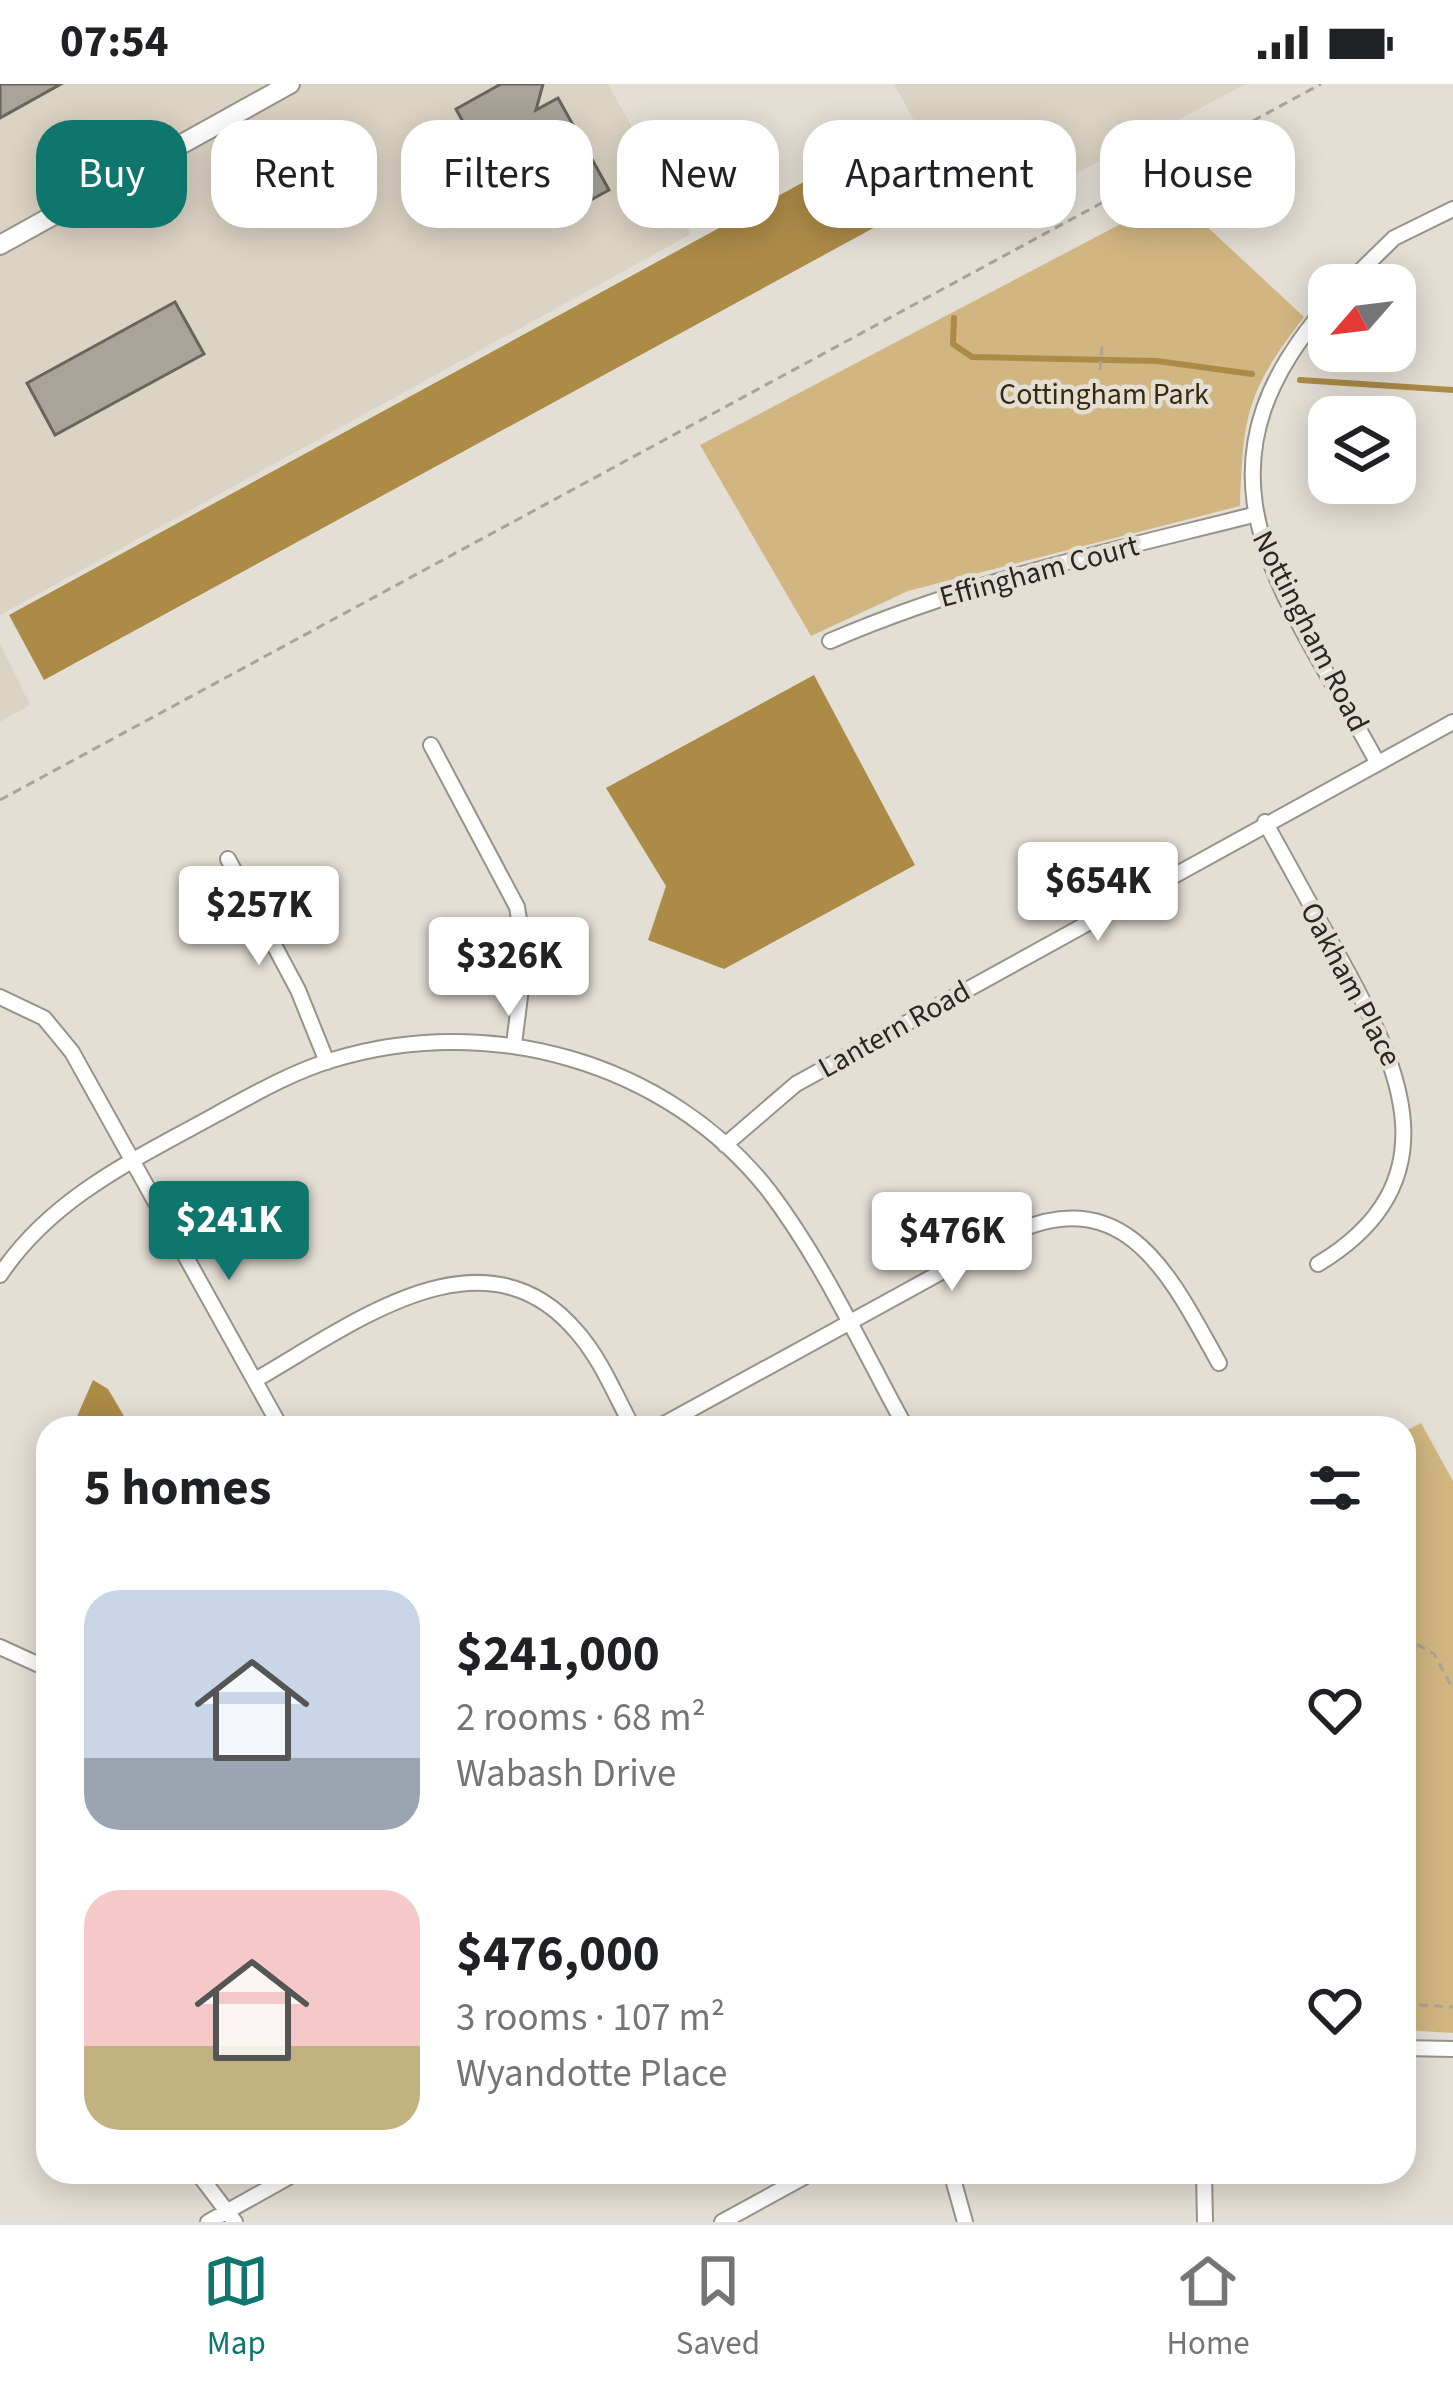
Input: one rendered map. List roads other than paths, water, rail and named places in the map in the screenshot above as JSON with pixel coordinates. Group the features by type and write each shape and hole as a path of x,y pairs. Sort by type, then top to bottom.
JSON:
{"street":[{"path":"0,245 290,84"},
{"path":"1367,264 1394,238 1453,209"},
{"name":"Nottingham Road","path":"1308,330 1284,359 1264,397 1252,442 1253,514 1283,587 1377,762"},
{"name":"Effingham Court","path":"830,641 912,605 991,581 1253,514"},
{"name":"Lantern Road","path":"724,1145 796,1084 1264,822 1453,722"},
{"path":"431,745 509,886 521,920 525,957 514,1044"},
{"name":"Oakham Place","path":"1264,822 1389,1047 1403,1090 1405,1150 1384,1204 1354,1240 1318,1264"},
{"path":"228,859 298,990 327,1061"},
{"path":"0,997 32,1010 62,1037 274,1416"},
{"path":"0,1275 45,1219 133,1161 257,1092 327,1061 403,1044 514,1044 612,1073 688,1117 724,1145 785,1215 899,1416"},
{"path":"679,1416 1022,1228 1082,1220 1122,1231 1150,1251 1219,1363"},
{"path":"255,1380 418,1291 483,1281 533,1296 562,1316 587,1344 626,1416"},
{"path":"0,1647 36,1663"},
{"path":"1416,2048 1453,2049"},
{"path":"206,2184 231,2217"},
{"path":"208,2222 231,2217 280,2184"},
{"path":"722,2222 791,2184"},
{"path":"954,2184 965,2222"},
{"path":"1204,2184 1205,2222"}],"waterway":[{"path":"954,318 953,344 972,357 1157,361 1252,374"},
{"path":"1300,380 1453,390"}],"park label":[{"name":"Cottingham Park","path":"1104,394"}]}
